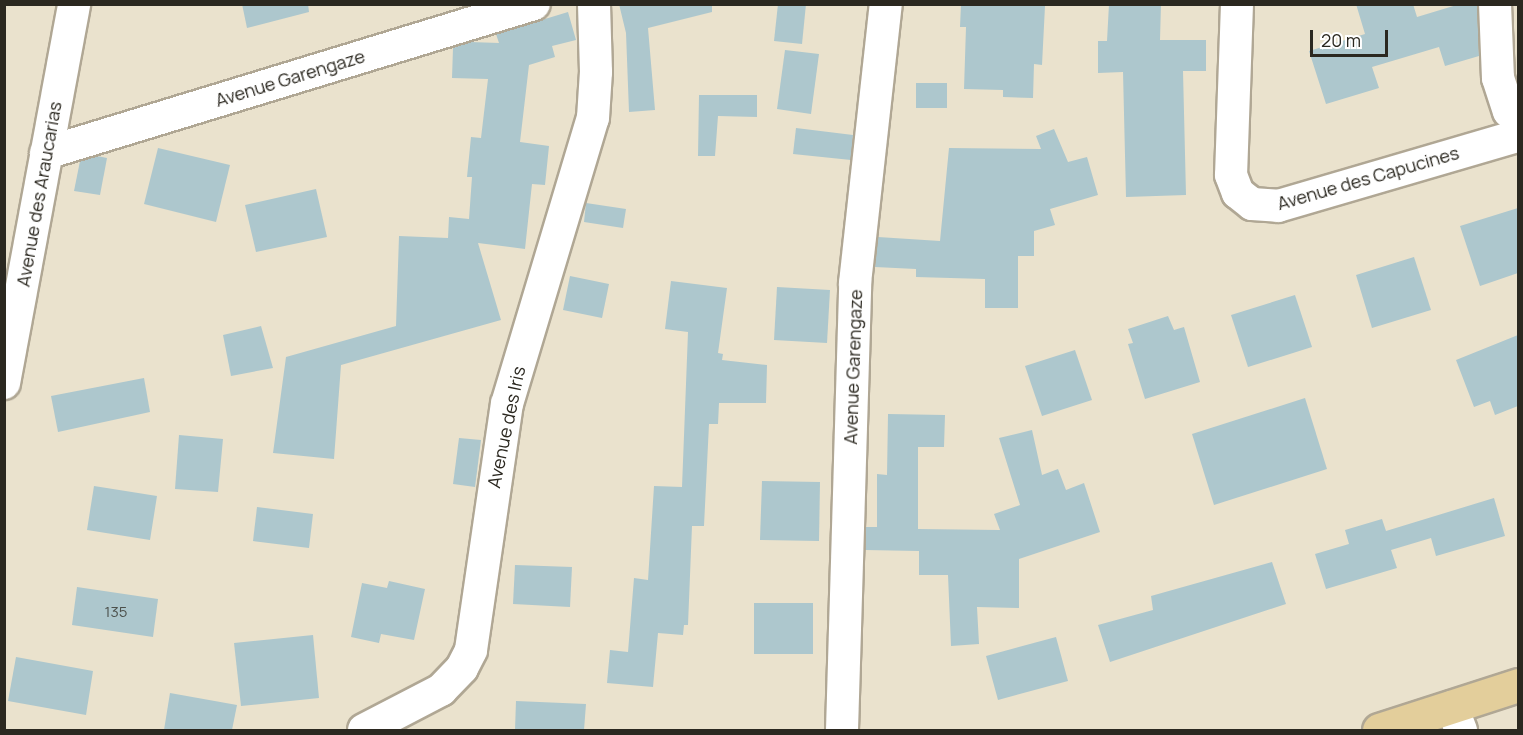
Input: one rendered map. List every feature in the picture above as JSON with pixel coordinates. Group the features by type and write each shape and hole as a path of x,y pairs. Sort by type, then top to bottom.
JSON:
{"main road":[{"path":"1379,730 1456,719 1518,685"}],"street":[{"name":"Avenue des Araucarias","path":"4,383 74,4"},
{"name":"Avenue Garengaze","path":"46,153 534,4"},
{"name":"Avenue des Iris","path":"364,730 441,690 462,668 471,650 507,404 592,118 596,72 594,4"},
{"name":"Avenue Garengaze","path":"843,730 855,284 886,4"},
{"name":"Avenue des Capucines","path":"1237,4 1232,176 1244,200 1262,206 1278,206 1518,136"},
{"path":"1495,4 1498,78 1509,111 1518,119"}],"building":[{"path":"242,4 308,4 309,12 247,28"},
{"path":"619,4 712,4 712,12 648,28 655,110 629,112 626,33"},
{"path":"778,4 806,4 802,44 774,41"},
{"path":"961,4 1045,6 1042,65 1034,64 1033,98 1003,97 1003,90 964,89 966,27 960,27"},
{"path":"1109,4 1161,4 1160,40 1206,40 1206,71 1183,71 1186,195 1126,197 1123,72 1098,73 1098,41 1107,41"},
{"path":"1356,4 1413,4 1417,17 1460,4 1477,4 1479,56 1445,66 1439,47 1372,67 1379,88 1326,104 1309,51 1365,34"},
{"path":"568,12 576,40 552,46 555,57 529,65 520,142 549,146 545,185 532,184 525,249 478,243 501,320 341,365 334,459 273,453 286,357 396,326 399,236 448,238 449,217 469,219 472,177 467,177 471,137 481,138 488,79 452,78 453,48 470,42 499,43 496,34"},
{"path":"785,50 819,54 811,114 777,109"},
{"path":"916,83 947,83 947,108 916,108"},
{"path":"699,95 757,95 757,117 718,116 715,156 698,156"},
{"path":"796,128 853,135 851,160 793,154"},
{"path":"1054,129 1068,162 1087,157 1098,195 1050,209 1055,225 1034,231 1034,256 1018,256 1018,308 985,308 985,279 916,277 916,269 875,267 878,237 940,241 949,148 1041,149 1036,136"},
{"path":"158,148 230,165 216,222 144,204"},
{"path":"97,156 107,158 100,195 74,191 80,161"},
{"path":"316,189 327,237 256,252 245,205"},
{"path":"586,203 626,209 623,228 584,222"},
{"path":"1518,208 1518,273 1480,286 1460,226"},
{"path":"1414,257 1431,310 1372,328 1356,275"},
{"path":"570,276 609,284 602,318 563,310"},
{"path":"671,281 727,288 718,353 723,354 722,360 767,365 766,403 719,403 718,424 709,424 704,526 692,526 688,625 684,625 683,635 658,633 653,687 607,683 610,650 628,652 634,578 648,580 654,486 682,487 688,332 665,329"},
{"path":"777,287 830,290 827,343 774,340"},
{"path":"1295,295 1312,347 1248,367 1231,315"},
{"path":"1168,316 1174,330 1184,327 1200,382 1145,399 1128,344 1133,343 1128,329"},
{"path":"261,326 273,368 231,376 223,335"},
{"path":"1518,335 1518,406 1495,415 1490,401 1474,407 1456,360"},
{"path":"1075,350 1092,400 1042,416 1025,366"},
{"path":"144,378 150,412 58,432 51,396"},
{"path":"1305,398 1327,469 1214,505 1192,434"},
{"path":"888,414 945,415 944,447 918,447 918,529 1000,530 994,514 1020,505 999,438 1032,430 1042,475 1058,469 1066,490 1084,483 1100,532 1019,559 1019,608 977,607 979,644 951,646 948,575 919,575 919,551 865,550 866,527 877,527 877,474 887,475"},
{"path":"179,435 223,439 218,492 175,489"},
{"path":"459,438 481,440 475,487 453,484"},
{"path":"762,481 820,482 819,541 760,540"},
{"path":"94,486 157,496 150,540 87,530"},
{"path":"1494,498 1505,536 1436,556 1431,538 1391,550 1397,568 1326,589 1315,554 1349,544 1345,530 1382,519 1386,531"},
{"path":"257,507 313,514 309,548 253,541"},
{"path":"1272,562 1286,604 1110,662 1098,625 1153,610 1151,596"},
{"path":"515,565 572,567 570,607 513,604"},
{"path":"389,581 425,589 414,640 381,634 379,643 351,637 362,583 387,588"},
{"path":"77,587 158,599 153,637 72,625"},
{"path":"754,603 813,603 813,654 754,654"},
{"path":"313,635 319,698 241,706 234,643"},
{"path":"1056,637 1068,681 998,700 986,656"},
{"path":"16,657 93,671 86,715 8,701"},
{"path":"170,693 237,705 232,730 164,730"},
{"path":"516,701 586,704 584,730 515,730"}]}
